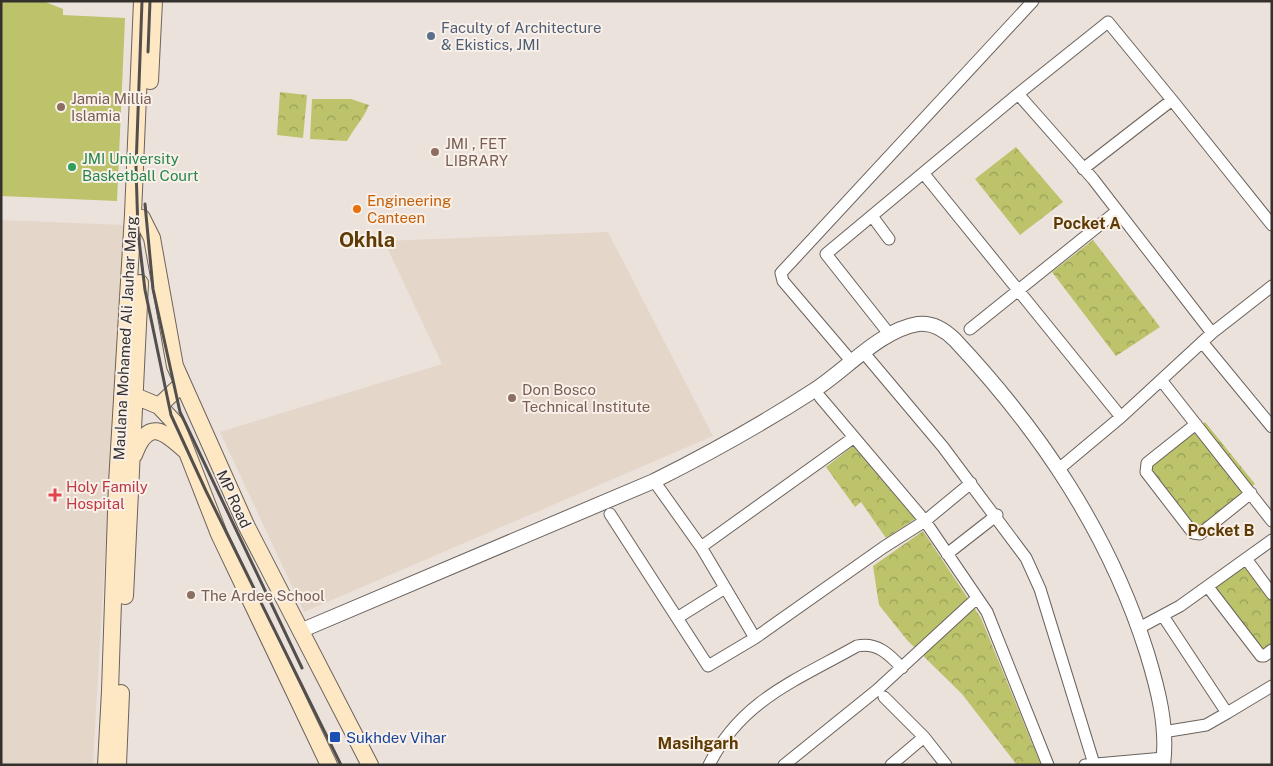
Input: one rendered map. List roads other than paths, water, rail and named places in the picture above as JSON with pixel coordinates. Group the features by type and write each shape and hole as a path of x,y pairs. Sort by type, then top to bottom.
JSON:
{"main road":[{"name":"Maulana Mohamed Ali Jauhar Marg","path":"106,765 129,396 137,218 142,1"},
{"name":"Maulana Mohamed Ali Jauhar Marg","path":"137,218 154,1"},
{"name":"MP Road","path":"137,218 152,238 175,366 182,384 204,428 246,525 370,765"},
{"path":"159,406 182,384"},
{"name":"Maulana Mohamed Ali Jauhar Marg","path":"118,765 130,466 129,396"},
{"name":"MP Road","path":"129,396 159,406 176,424 190,455 219,534 329,765"},
{"path":"130,466 140,438 148,433 160,431 170,437 190,455"}],"street":[{"path":"852,362 783,280 781,273 1033,1"},
{"path":"890,335 826,255 1018,94 1108,22 1272,225"},
{"path":"1018,94 1118,211 1212,333"},
{"path":"1083,169 1172,100"},
{"path":"924,174 1121,417"},
{"path":"970,329 1017,289 1118,211"},
{"path":"872,216 889,239"},
{"path":"1060,468 1121,417 1212,333 1272,286"},
{"path":"300,631 654,481 698,459 814,391 864,353 890,335 919,324 935,326 948,333 977,363 1044,445 1060,468 1104,544 1130,602 1158,688 1163,732 1163,761 1089,764 1040,590 1026,558 971,483 864,353"},
{"path":"1202,342 1272,427"},
{"path":"1161,380 1272,521"},
{"path":"820,397 925,521 987,612 1048,765"},
{"path":"1196,424 1147,463 1146,472 1193,533 1200,534 1250,494"},
{"path":"701,547 853,438"},
{"path":"654,481 701,547 755,638"},
{"path":"610,514 708,666 755,638 884,547 925,521 971,483"},
{"path":"947,554 996,516"},
{"path":"1139,628 1163,616 1208,587 1272,540"},
{"path":"1246,560 1272,594"},
{"path":"1208,587 1260,656 1264,656 1272,650"},
{"path":"678,618 725,588"},
{"path":"784,765 902,668 977,598"},
{"path":"1163,616 1227,713"},
{"path":"709,765 724,739 762,699 857,646 866,644 879,647 902,668"},
{"path":"1163,732 1206,725 1272,686"},
{"path":"884,697 924,737 946,765"},
{"path":"892,765 924,737"}],"railway":[{"path":"142,1 136,168 138,232 145,290 171,415 206,491 341,765"},
{"path":"148,52 150,1"},
{"path":"145,204 153,289 180,412 302,668"}],"place":[{"name":"Faculty of Architecture & Ekistics, JMI","path":"431,36"},
{"name":"Jamia Millia Islamia","path":"61,107"},
{"name":"JMI , FET LIBRARY","path":"435,152"},
{"name":"JMI University Basketball Court","path":"72,167"},
{"name":"Engineering Canteen","path":"357,209"},
{"name":"Don Bosco Technical Institute","path":"512,398"},
{"name":"Holy Family Hospital","path":"55,495"},
{"name":"The Ardee School","path":"191,595"},
{"name":"Sukhdev Vihar","path":"335,737"}],"district":[{"name":"Pocket A","path":"1087,223"},
{"name":"Okhla","path":"367,240"},
{"name":"Pocket B","path":"1221,530"},
{"name":"Masihgarh","path":"698,743"}]}
